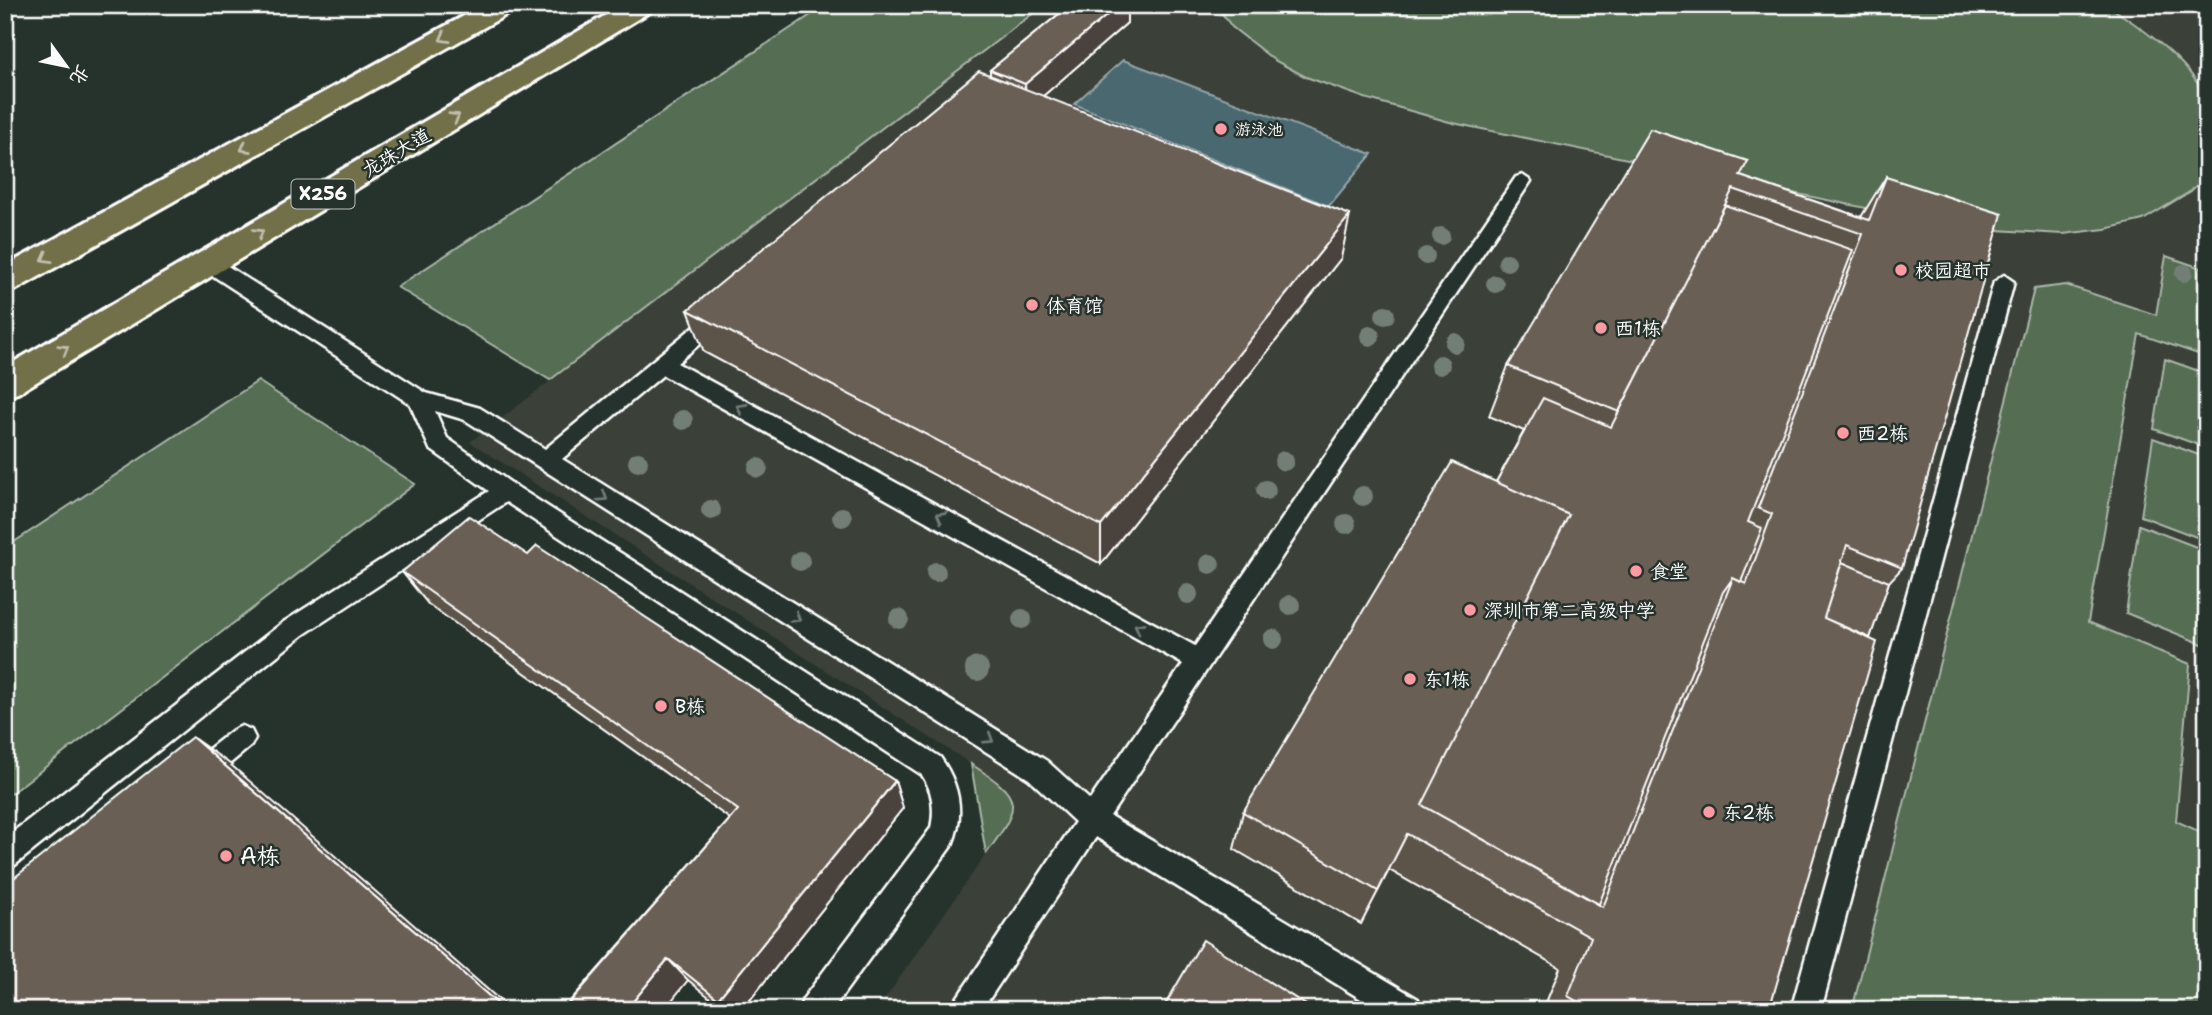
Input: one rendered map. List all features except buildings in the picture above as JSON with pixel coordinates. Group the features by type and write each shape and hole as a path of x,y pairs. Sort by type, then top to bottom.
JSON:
{"main road":[{"path":"5,281 504,5"},
{"name":"龙珠大道","path":"5,384 642,5"}],"lane":[{"path":"964,1010 1522,181"},
{"path":"208,263 419,399 472,414 1038,770 1091,819 1407,1010"},
{"path":"1806,1010 2004,282"},
{"path":"545,461 734,304"},
{"path":"661,364 1199,660"},
{"path":"419,399 438,443 506,491 932,766 939,775 947,816 942,836 814,1010"},
{"path":"5,855 294,628 398,558 506,491"},
{"path":"177,790 242,738"}],"shaded area":[{"name":"深圳市第二高级中学","path":"1044,5 2207,5 2207,1010 877,1010 986,854 971,764 470,442"}],"green space":[{"path":"826,5 1044,5 550,380 397,287"},
{"path":"1216,5 2107,5 2165,48 2192,75 2201,89 2207,104 2209,121 2207,175 2191,191 2143,220 2105,229 2063,234 1963,228 1453,123 1365,98 1306,77 1274,60 1232,27"},
{"path":"2166,256 2207,270 2207,357 2139,334 2088,622 2190,664 2176,821 2207,835 2207,1010 1852,1010 2034,289 2066,285 2156,315"},
{"path":"2165,359 2207,374 2207,448 2154,429"},
{"path":"258,381 415,484 5,798 5,548"},
{"path":"2153,438 2207,458 2207,541 2141,516"},
{"path":"2139,525 2207,551 2207,646 2126,613"},
{"path":"971,764 1001,786 1009,794 1012,803 1006,824 986,854"}],"water":[{"name":"游泳池","path":"1123,60 1372,154 1329,206 1074,104"}],"place":[{"name":"游泳池","path":"1221,129"},
{"name":"校园超市","path":"1901,270"},
{"name":"体育馆","path":"1032,305"},
{"name":"西1栋","path":"1601,328"},
{"name":"西2栋","path":"1843,433"},
{"name":"食堂","path":"1636,571"},
{"name":"深圳市第二高级中学","path":"1470,610"},
{"name":"东1栋","path":"1410,679"},
{"name":"B栋","path":"661,706"},
{"name":"东2栋","path":"1709,812"},
{"name":"A栋","path":"226,856"}]}
